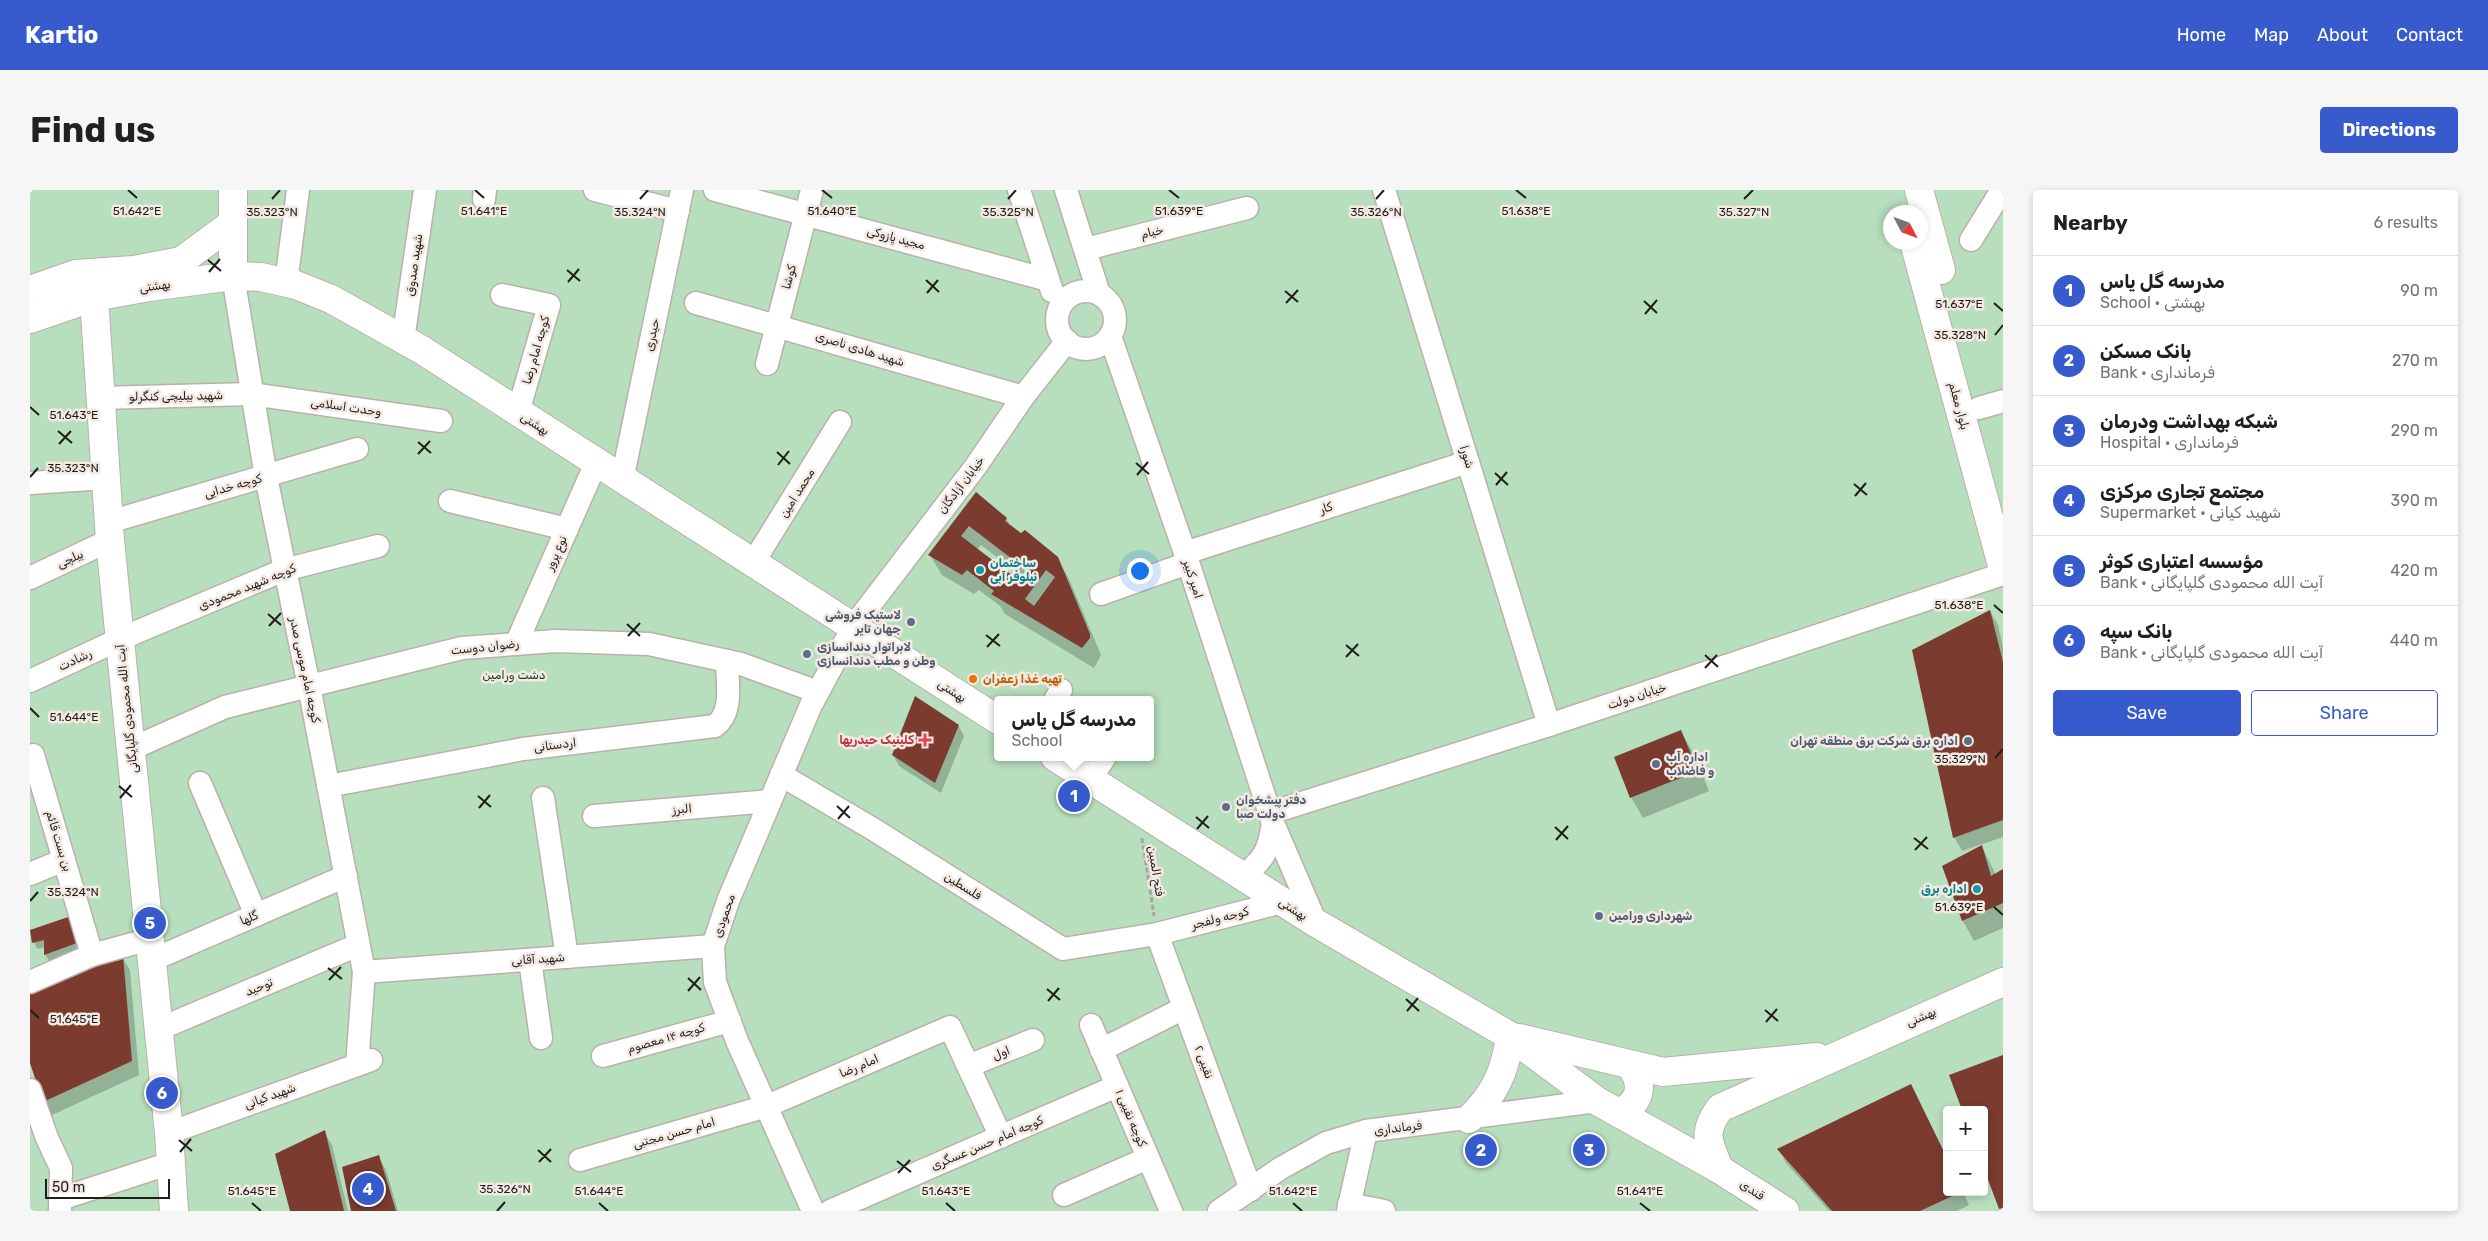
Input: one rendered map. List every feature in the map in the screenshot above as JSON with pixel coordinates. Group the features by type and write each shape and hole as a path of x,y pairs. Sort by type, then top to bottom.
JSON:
{"main road":[{"path":"232,190 234,223 233,276"},
{"path":"1900,190 1904,205"},
{"name":"بلوار معلم","path":"1919,190 1991,405 2003,498"},
{"path":"30,290 76,274 134,270 181,261 234,223"},
{"name":"بلوار معلم","path":"1916,250 2003,569"},
{"name":"بهشتی","path":"30,319 94,297 149,287 233,276 261,277 286,283 331,299 403,340 518,412 994,717"},
{"name":"آیت الله محمودی گلپایگانی","path":"94,297 109,531 169,1133 174,1211"},
{"name":"بهشتی","path":"1061,761 1316,924 1510,1036"},
{"name":"بهشنی","path":"1719,1169 1708,1140 1709,1122 1720,1108 2003,982"},
{"path":"1469,1120 1481,1108 1498,1082 1504,1068 1510,1036 1663,1072 1841,1055"},
{"name":"قندی","path":"1510,1036 1608,1107 1719,1169 1785,1211"},
{"path":"1608,1107 1632,1105 1639,1092 1640,1082 1630,1065"}],"street":[{"path":"286,283 298,190"},
{"name":"شهید صدوق","path":"403,340 425,190"},
{"path":"595,190 680,200"},
{"name":"مجید پازوکی","path":"715,190 1048,280"},
{"name":"کوشا","path":"767,364 812,190"},
{"path":"1019,190 1058,311 1058,327 1066,341 1084,348 1094,347 1110,336 1115,317 1112,308 1099,294 1066,190"},
{"name":"شورا","path":"1384,190 1549,725"},
{"path":"1971,240 2002,190"},
{"name":"حیدری","path":"622,480 680,200"},
{"name":"خیام","path":"1086,249 1247,208"},
{"name":"کوچه امام موسی صدر","path":"233,276 266,477 309,686 364,972 364,1062"},
{"path":"1058,311 1070,295 1080,291 1099,294"},
{"name":"کوچه امام رضا","path":"502,295 549,305 518,412"},
{"name":"شهید هادی ناصری","path":"696,302 1023,398"},
{"name":"امیر کبیر","path":"1110,336 1186,558 1271,818 1316,924"},
{"name":"خیابان آزادگان","path":"853,627 976,466 1023,398 1066,341"},
{"name":"شهید بیلیچی کنگرلو","path":"100,398 252,394"},
{"name":"وحدت اسلامی","path":"252,394 441,421"},
{"name":"محمد امین","path":"753,563 840,422"},
{"name":"کوچه خدایی","path":"109,531 266,477 357,449"},
{"name":"کار","path":"1101,594 1186,558 1468,462"},
{"name":"نوع پرور","path":"516,644 596,463"},
{"path":"30,483 106,478"},
{"path":"450,501 567,529"},
{"name":"بیلچی","path":"30,578 109,531"},
{"name":"کوچه شهید محمودی","path":"120,639 284,570 378,546"},
{"name":"خیابان دولت","path":"1271,818 2003,574"},
{"name":"محمودی","path":"813,1211 730,1021 715,982 713,946 728,901 781,774 818,692 853,627"},
{"name":"رشادت","path":"30,681 120,639"},
{"name":"رضوان دوست","path":"131,749 225,707 462,648 556,641 650,644 726,661 818,692"},
{"name":"اردستانی","path":"328,786 522,749 715,726 724,720 728,710 726,661"},
{"name":"بن بست قائم","path":"33,756 38,803 64,860 92,955"},
{"path":"1090,780 1102,761"},
{"name":"فلسطین","path":"781,774 873,829 1063,949 1157,934"},
{"path":"200,782 256,915"},
{"path":"543,798 567,957"},
{"name":"البرز","path":"594,816 770,801"},
{"path":"1242,877 1259,864 1270,845 1271,818"},
{"path":"30,874 64,860"},
{"name":"گلها","path":"30,982 92,955 151,950 256,915 346,876"},
{"name":"کوجه ولفجر","path":"1157,934 1282,902"},
{"name":"نقیبی ۲","path":"1157,934 1251,1190"},
{"name":"توحید","path":"159,1029 358,945"},
{"name":"شهید آقایی","path":"364,972 713,946"},
{"path":"530,960 540,1038"},
{"path":"1101,1050 1184,1008"},
{"name":"کوچه ۱۴ معصوم","path":"603,1056 730,1021"},
{"name":"کوچه نقیبی ۱","path":"1091,1025 1171,1211"},
{"name":"امام رضا","path":"767,1106 950,1027 968,1066"},
{"name":"اول","path":"968,1066 1033,1040"},
{"name":"شهید کیانی","path":"169,1133 364,1062"},
{"path":"968,1066 1001,1137"},
{"name":"کوچه امام حسن عسگری","path":"830,1211 1117,1086"},
{"path":"30,1090 39,1140 61,1168 58,1208 171,1163"},
{"name":"امام حسن مجتبی","path":"580,1160 767,1106"},
{"name":"فرمانداری","path":"1219,1211 1281,1168 1326,1143 1366,1131 1608,1107"},
{"path":"1366,1131 1349,1208 1384,1211"},
{"path":"1064,1195 1148,1158"}],"path":[{"name":"فتح المبین","path":"1138,810 1157,934"}],"green space":[{"name":"دشت ورامین","path":"30,190 2003,190 2003,1211 30,1211"}],"building":[{"name":"ساختمان نیلوفر آبی","path":"976,492 1007,518 1005,521 1021,533 1025,530 1058,557 1090,638 1082,648 991,594 994,591 967,570 962,575 928,555","holes":["969,526 1029,572 1021,582 961,536","1046,570 1055,577 1034,606 1025,599"]},
{"name":"اداره برق شرکت برق منطقه تهران","path":"1990,610 2003,662 2003,820 1953,838 1912,650"},
{"name":"کلینیک حیدریها","path":"915,696 959,725 935,783 892,755"},
{"name":"اداره آب و فاضلاب","path":"1681,730 1698,771 1630,798 1614,757"},
{"name":"اداره برق","path":"1982,845 1991,876 2003,869 2003,903 1962,921 1942,866"},
{"path":"74,915 77,943 44,955 44,940 32,943 30,930"},
{"path":"123,955 132,1061 43,1102 30,1063 30,990"},
{"path":"2003,1055 2003,1208 1999,1209 1988,1180 1988,1106 1961,1106 1949,1075"},
{"path":"1911,1084 1943,1150 1943,1196 1952,1196 1920,1211 1832,1211 1777,1149"},
{"path":"325,1130 344,1211 290,1211 275,1154"},
{"path":"379,1155 396,1211 351,1211 342,1167"}],"place":[{"name":"ساختمان نیلوفر آبی","path":"980,570"},
{"name":"لاستیک فروشی جهان تایر","path":"911,622"},
{"name":"لابراتوار دندانسازی وطن و مطب دندانسازی","path":"807,654"},
{"name":"تهیه غذا زعفران","path":"973,679"},
{"name":"کلینیک حیدریها","path":"925,740"},
{"name":"اداره برق شرکت برق منطقه تهران","path":"1968,741"},
{"name":"اداره آب و فاضلاب","path":"1656,764"},
{"name":"مدرسه گل یاس","path":"1074,796"},
{"name":"دفتر پیشخوان دولت صبا","path":"1226,807"},
{"name":"اداره برق","path":"1977,889"},
{"name":"شهرداری ورامین","path":"1599,916"},
{"name":"مؤسسه اعتباری کوثر","path":"150,923"},
{"name":"بانک سپه","path":"162,1093"},
{"name":"بانک مسکن","path":"1481,1150"},
{"name":"شبکه بهداشت ودرمان","path":"1589,1150"},
{"name":"مجتمع تجاری مرکزی","path":"368,1189"}]}
